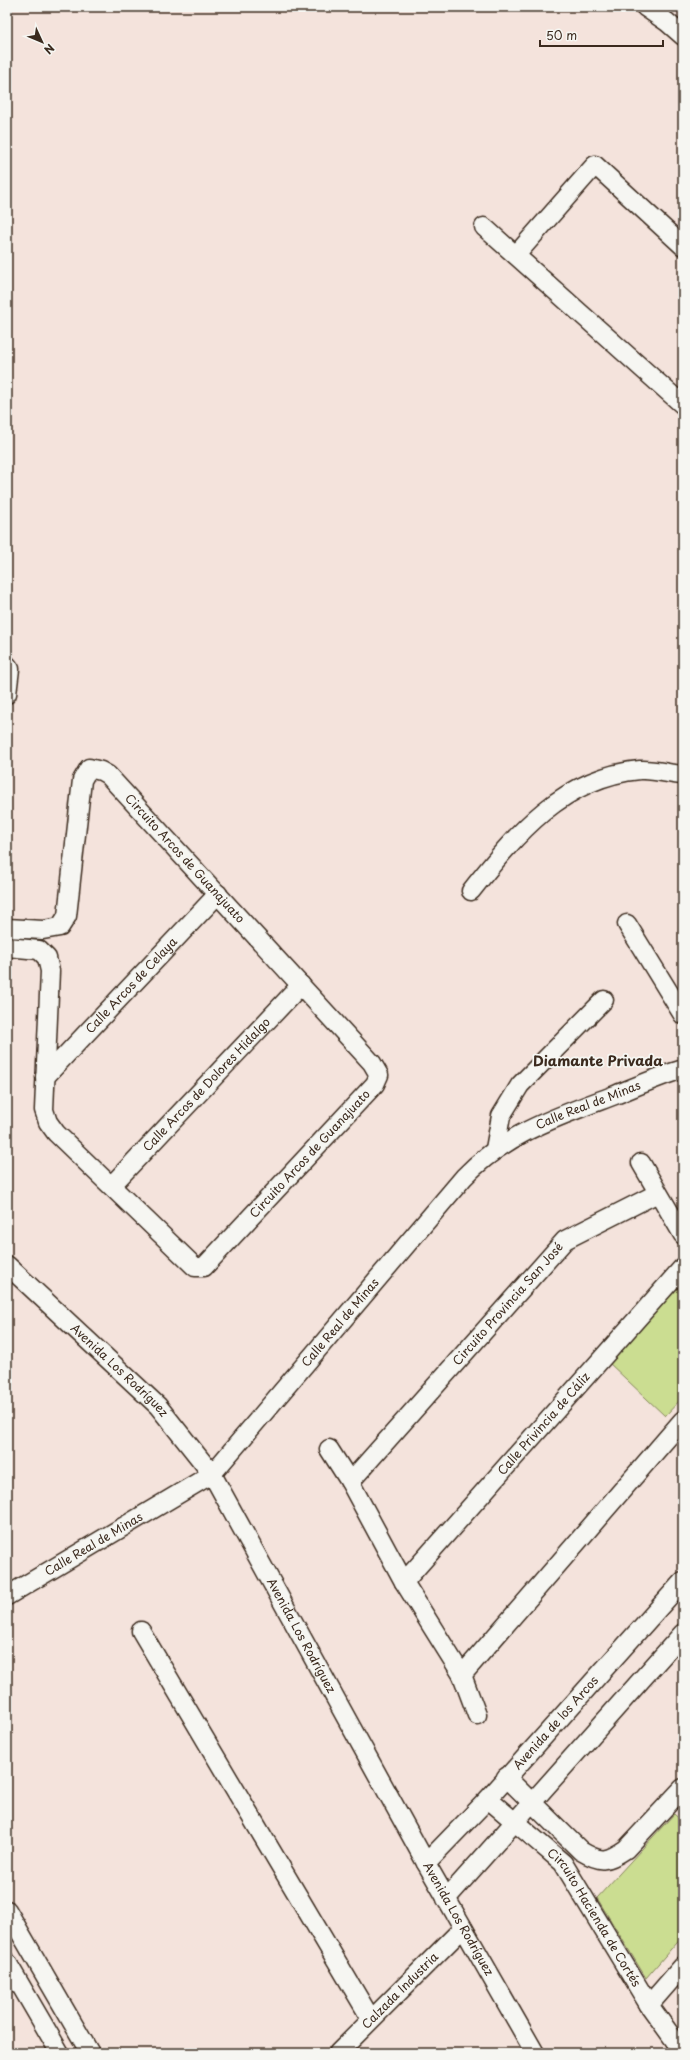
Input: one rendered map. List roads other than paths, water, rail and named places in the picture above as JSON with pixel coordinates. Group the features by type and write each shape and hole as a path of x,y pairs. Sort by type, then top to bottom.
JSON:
{"street":[{"path":"645,7 668,22 683,36"},
{"path":"516,256 595,165 683,246"},
{"path":"484,227 683,405"},
{"path":"7,665 10,668 7,694"},
{"name":"Circuito Arcos de Guanajuato","path":"7,928 43,930 60,927 67,916 82,780 89,768 101,770 108,775 301,985 372,1063 379,1075 375,1084 204,1267 195,1267 112,1185 56,1133 48,1122 44,1110 50,971 47,958 39,950 7,947"},
{"path":"471,891 505,848 531,822 573,790 611,774 642,770 683,775"},
{"name":"Calle Arcos de Celaya","path":"45,1077 218,894"},
{"path":"627,924 683,1015"},
{"name":"Calle Arcos de Dolores Hidalgo","path":"112,1185 301,985"},
{"path":"495,1149 501,1116 520,1085 604,1000"},
{"name":"Calle Real de Minas","path":"7,1596 212,1474 464,1177 481,1159 505,1142 563,1114 683,1069"},
{"path":"641,1163 683,1235"},
{"name":"Circuito Provincia San José","path":"350,1482 565,1240 658,1193"},
{"name":"Avenida Los Rodríguez","path":"7,1265 158,1406 212,1474 462,1928 535,2053"},
{"name":"Calle Privincia de Cáliz","path":"404,1582 683,1266"},
{"path":"462,1675 683,1420"},
{"path":"330,1449 350,1482 404,1582 462,1675 477,1715"},
{"name":"Avenida de los Arcos","path":"426,1863 488,1799 506,1777 683,1581"},
{"path":"141,1631 371,2020"},
{"path":"446,1899 683,1633"},
{"name":"Circuito Hacienda de Cortés","path":"506,1777 581,1851 592,1858 608,1860 626,1849 683,1788"},
{"name":"Circuito Hacienda de Cortés","path":"488,1799 552,1852 568,1870 649,2006 683,2052"},
{"path":"7,1910 90,2053"},
{"name":"Calzada Industria","path":"338,2053 462,1928"},
{"path":"7,1962 60,2053"},
{"path":"649,2006 683,1966"}],"district":[{"name":"Diamante Privada","path":"598,1061"}]}
